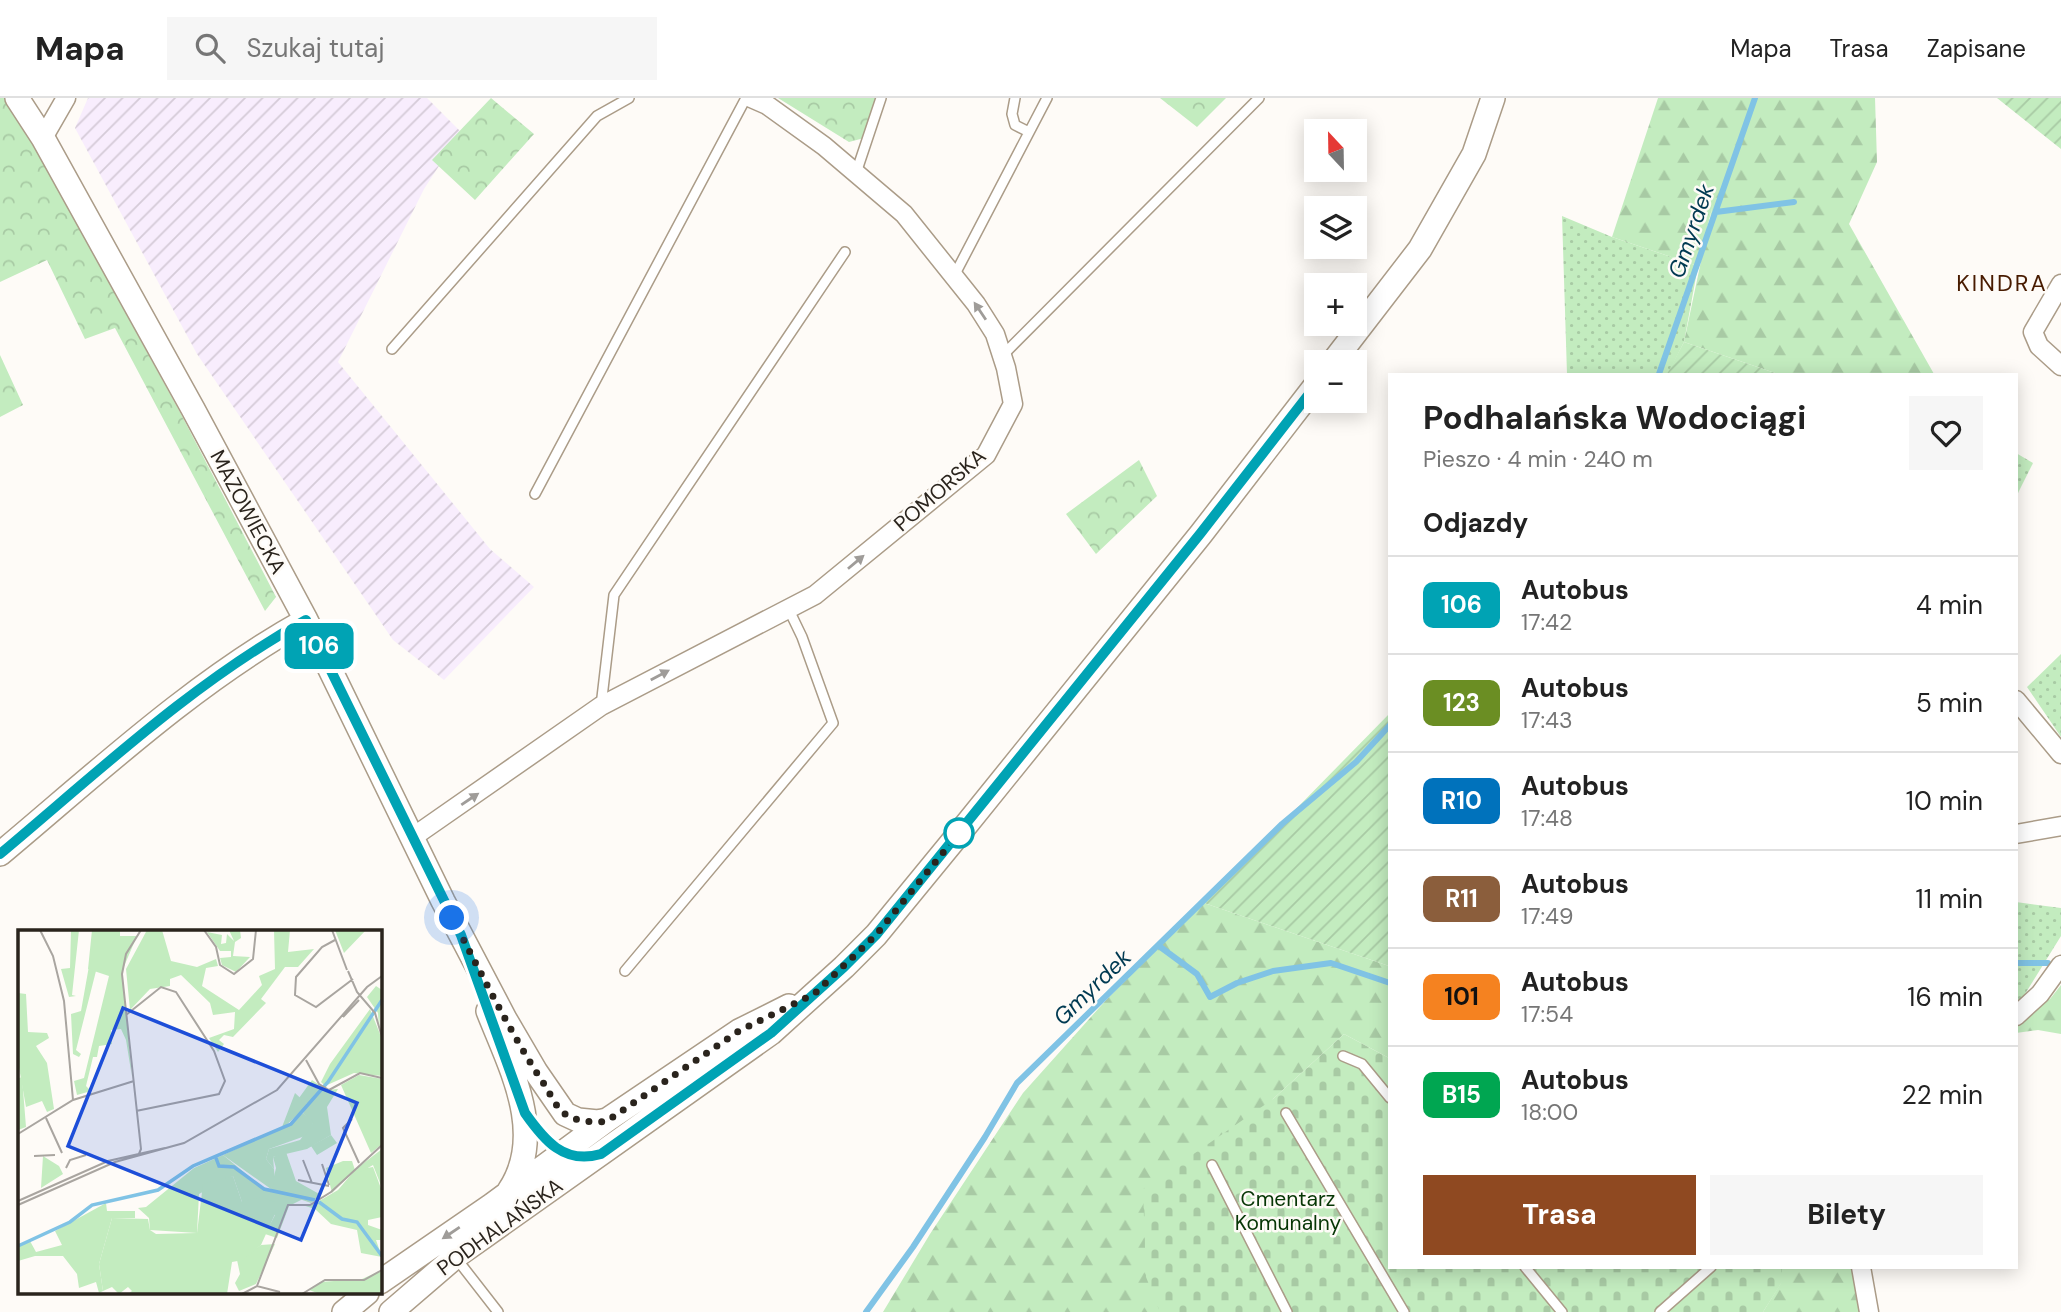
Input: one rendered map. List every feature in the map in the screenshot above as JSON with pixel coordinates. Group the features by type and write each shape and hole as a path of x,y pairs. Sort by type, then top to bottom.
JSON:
{"street":[{"name":"MAZOWIECKA","path":"17,98 43,138 187,397 306,620 505,1019 565,1114"},
{"path":"43,138 66,98"},
{"name":"POMORSKA","path":"413,837 601,706 815,595 986,455 1013,404 995,334 954,276 904,214 824,146 767,105 749,98"},
{"path":"1343,350 1420,249 1474,154 1493,98"},
{"path":"2061,284 2033,332 2039,346 2061,366"},
{"name":"PODHALAŃSKA","path":"391,1312 455,1257 771,1033 876,935 1200,534 1304,400"},
{"path":"0,855 78,787 178,707 234,664 306,620"},
{"path":"2018,702 2061,754"},
{"path":"2018,834 2061,825"},
{"name":"MAZOWIECKA","path":"461,935 525,1113 542,1137 564,1152"},
{"path":"2018,1014 2040,994 2061,965"},
{"name":"PODHALAŃSKA","path":"382,1281 739,1031 814,994"},
{"name":"MAZOWIECKA","path":"507,1194 521,1168 525,1147 525,1113"},
{"path":"554,1188 564,1164 565,1114 578,1120 607,1121"},
{"path":"564,1152 583,1158 601,1154"},
{"path":"1861,1269 1869,1312"},
{"path":"344,1312 366,1294"}],"lane":[{"path":"392,349 597,116 629,98"},
{"name":"POMORSKA","path":"535,494 749,98"},
{"path":"856,173 881,98"},
{"path":"1015,98 1012,114 1015,125 1029,132"},
{"path":"954,276 1047,98"},
{"path":"1002,356 1259,98"},
{"path":"601,706 614,595 845,252"},
{"path":"625,971 832,723 802,636 789,610"},
{"path":"1343,1056 1362,1064 1388,1096"},
{"path":"1286,1113 1404,1312"},
{"path":"1212,1165 1287,1312"},
{"path":"455,1257 498,1312"},
{"path":"1527,1269 1562,1312"},
{"path":"1660,1312 1709,1269"}],"shaded area":[{"path":"88,98 427,98 461,132 424,189 338,362 490,549 534,587 444,680 393,640 197,354 75,128"}],"green space":[{"path":"0,98 17,98 43,138 44,164 181,414 276,597 265,611 115,328 85,339 47,260 0,282"},
{"path":"491,98 534,134 475,200 432,160"},
{"path":"778,98 879,98 868,137 849,142"},
{"path":"1160,98 1226,98 1197,127"},
{"path":"1658,98 1875,98 1877,162 1849,224 1933,373 1775,373 1684,342 1713,204 1698,266 1612,237"},
{"path":"1997,98 2061,98 2061,149"},
{"path":"1562,216 1612,237 1698,266 1684,342 1668,373 1567,373"},
{"path":"1684,342 1775,373 1668,373"},
{"path":"0,355 23,405 0,417"},
{"path":"2018,454 2033,463 2018,493"},
{"path":"1139,460 1157,496 1096,554 1066,514"},
{"path":"2061,654 2061,737 2027,687"},
{"path":"1388,715 1388,966 1204,903"},
{"path":"2018,902 2061,908 2061,936 2020,1002"},
{"path":"1204,903 1388,966 1388,1057 1344,1034 1273,1099 1161,1312 883,1312 930,1234 1023,1093 1107,999"},
{"path":"2061,985 2061,1034 2038,1030 2018,1033 2018,1016 2050,999"},
{"name":"Cmentarz Komunalny","path":"1344,1034 1388,1057 1388,1269 1782,1269 1782,1282 1763,1312 1160,1312 1146,1277 1143,1189 1273,1099"},
{"path":"1782,1269 1869,1269 1873,1312 1763,1312 1781,1283"}],"waterway":[{"name":"Gmyrdek","path":"1659,373 1755,98"},
{"path":"1716,212 1794,202"},
{"name":"Gmyrdek","path":"866,1312 913,1247 1017,1083 1282,824 1356,762 1388,727"},
{"path":"1159,946 1197,974 1210,997 1237,983 1273,971 1331,963 1388,982"},
{"path":"2018,963 2048,963"}],"bus line":[{"name":"106","path":"0,854 132,743 234,664 306,620 461,935 525,1113 542,1137 558,1150 583,1158 601,1154 771,1033 876,935 1200,534 1304,400"}],"district":[{"name":"KINDRA","path":"2002,283"}],"route":[{"path":"452,918 505,1019 552,1097 565,1114 578,1120 607,1121 739,1031 814,994 876,935 959,833"}]}
